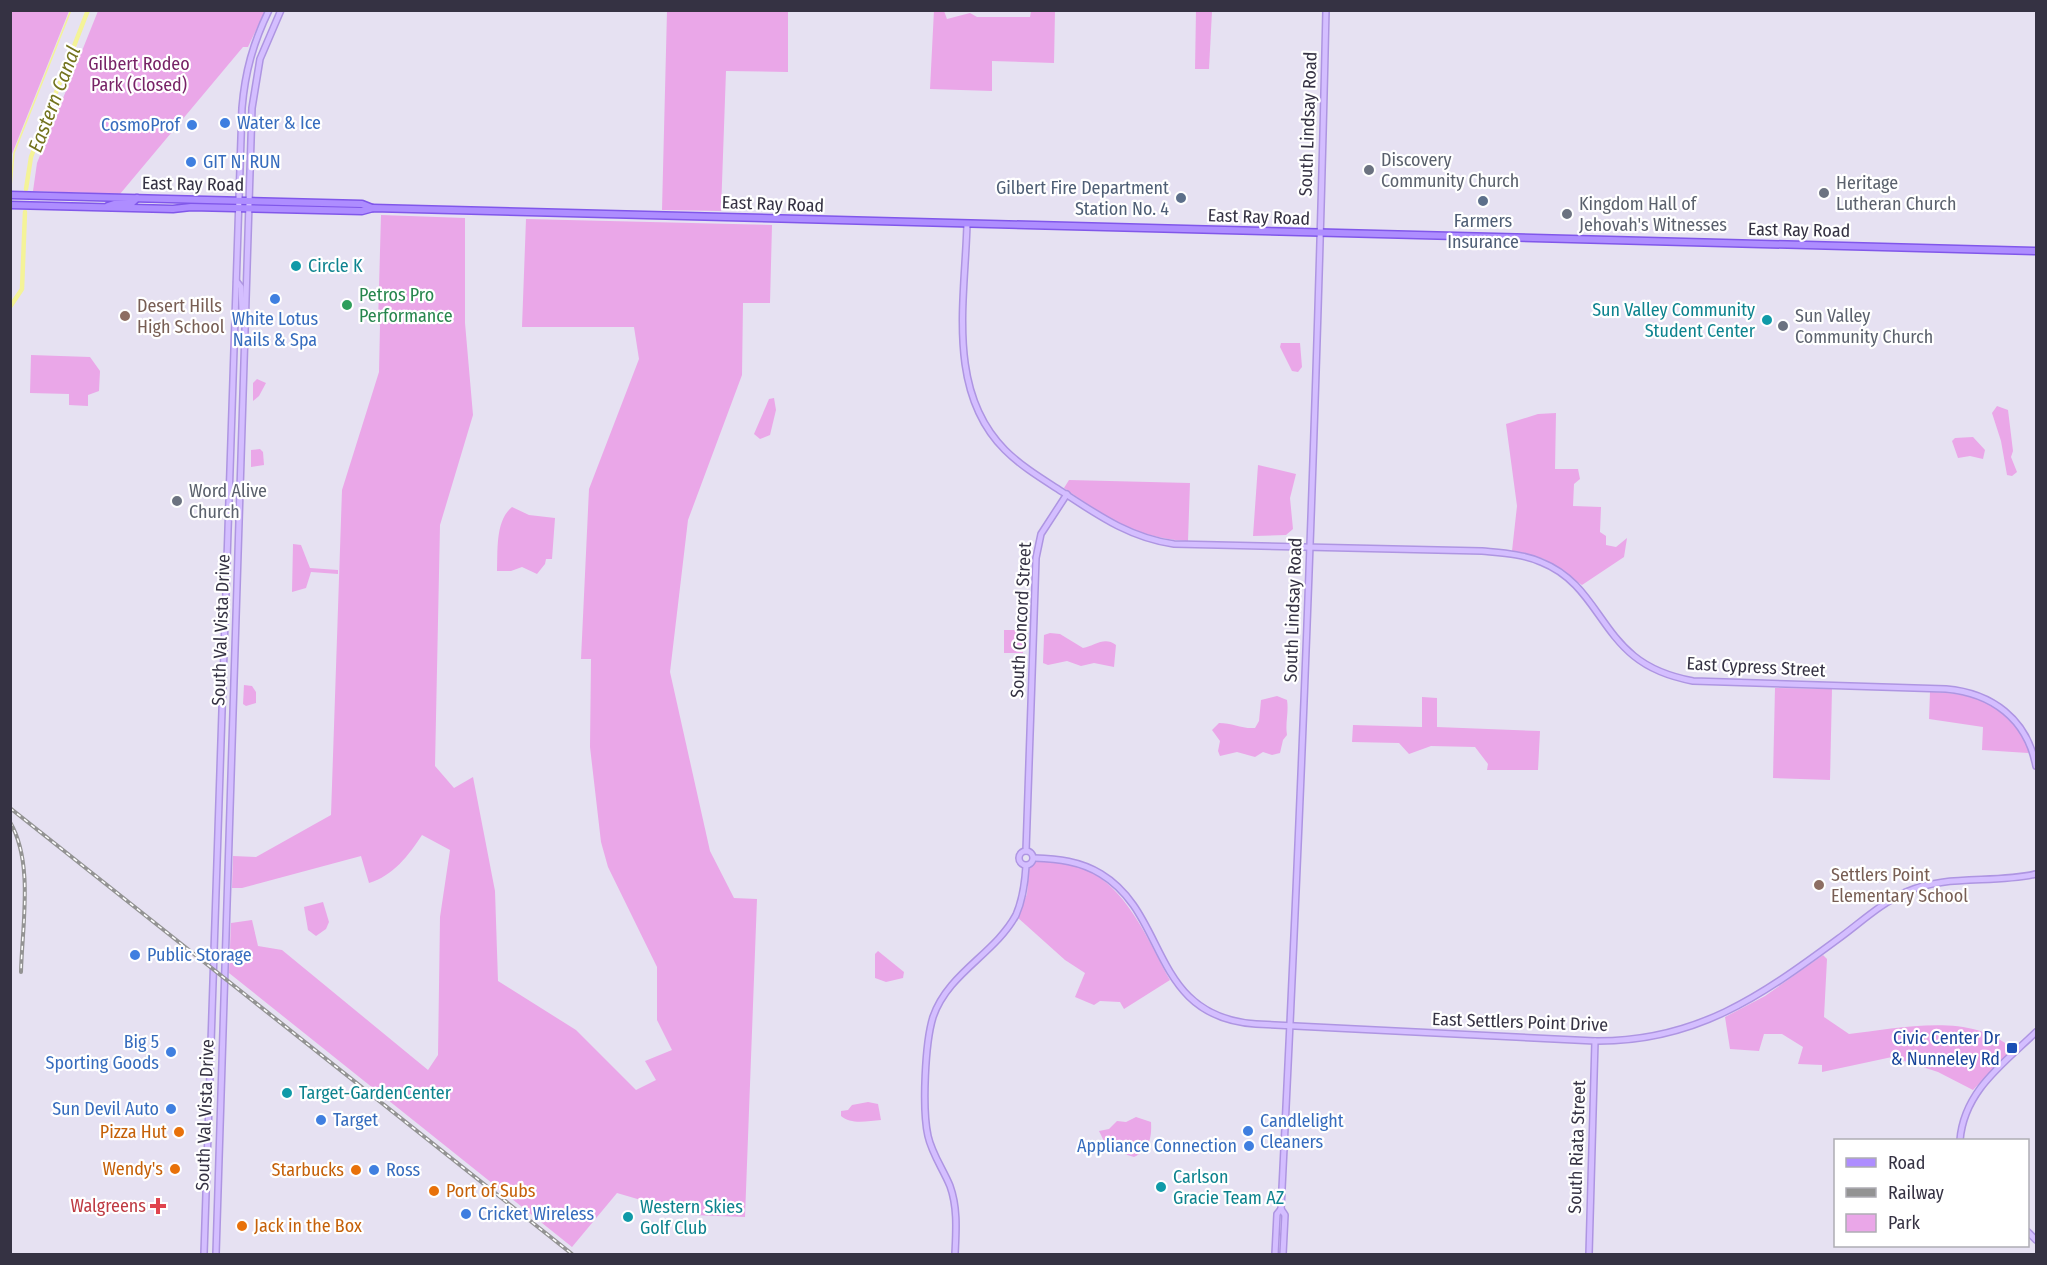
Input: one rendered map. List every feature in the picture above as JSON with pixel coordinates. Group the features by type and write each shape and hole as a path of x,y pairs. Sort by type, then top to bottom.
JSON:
{"main road":[{"name":"South Val Vista Drive","path":"204,1254 241,135 246,70 269,10"},
{"name":"South Val Vista Drive","path":"216,1254 252,135 257,72 280,10"},
{"name":"South Lindsay Road","path":"1283,1254 1284,1215 1281,1209 1291,1026 1310,548 1326,10"},
{"path":"264,20 274,24"},
{"path":"241,135 252,135"},
{"name":"East Ray Road","path":"10,195 239,200 249,204 362,211 373,208 1320,234 2037,250"},
{"path":"105,208 114,204 131,204 137,198"},
{"name":"East Ray Road","path":"10,205 239,208 249,204"},
{"path":"967,224 964,355 972,396 984,422 1004,450 1066,495"},
{"path":"236,281 241,287 242,310 246,313"},
{"name":"East Cypress Street","path":"1066,495 1114,526 1155,541 1310,548 1482,551 1539,561 1554,569 1583,591 1633,655 1666,674 1704,682 1960,690 1992,701 2008,713 2028,739 2036,763"},
{"name":"South Concord Street","path":"1026,851 1036,558 1041,534 1066,495"},
{"path":"1026,851 1034,858 1031,864 1026,866 1022,864 1019,857 1026,851"},
{"name":"East Settlers Point Drive","path":"1034,858 1078,864 1100,873 1114,884 1132,905 1178,986 1201,1007 1231,1020 1291,1026 1595,1041 1624,1040 1667,1034 1729,1012 1772,987 1891,900 1912,890 1955,882 2015,879 2037,874"},
{"path":"955,1254 953,1198 932,1147 926,1123 929,1032 938,1006 951,985 1005,932 1024,892 1026,866"},
{"path":"213,1007 223,1008"},
{"path":"1960,1139 1964,1117 1974,1095 2037,1032"},
{"name":"South Riata Street","path":"1589,1254 1595,1041"},
{"path":"209,1118 219,1118"},
{"name":"South Lindsay Road","path":"1275,1254 1277,1214 1281,1209"}],"green space":[{"path":"11,10 69,11 12,154 12,190"},
{"path":"934,10 944,11 947,19 970,13 977,17 1030,17 1031,11 1055,11 1054,63 992,61 992,91 930,89"},
{"name":"Gilbert Rodeo Park (Closed)","path":"98,11 265,11 248,47 243,47 120,194 33,191 37,163"},
{"path":"667,11 788,11 788,72 726,71 721,211 662,210"},
{"path":"1196,11 1212,11 1209,69 1195,69"},
{"name":"Western Skies Golf Club","path":"381,215 465,218 465,323 473,415 440,525 435,766 454,788 473,777 495,891 498,981 576,1030 636,1090 656,1080 645,1061 672,1050 657,1020 657,967 608,867 601,842 590,747 591,659 581,659 589,489 639,359 634,327 522,327 526,219 772,225 770,303 743,303 742,375 688,520 670,672 710,851 734,898 757,899 745,1217 692,1215 617,1193 572,1247 229,973 231,923 252,920 258,946 282,950 428,1070 438,1055 440,917 450,850 422,835 393,870 369,883 361,856 242,888 232,888 233,856 256,857 331,815 342,490 379,372"},
{"path":"1281,343 1300,343 1302,367 1298,372 1292,371 1280,347"},
{"path":"31,355 90,357 100,371 99,391 88,395 88,406 69,405 69,394 30,393"},
{"path":"257,379 266,383 259,396 253,401 253,383"},
{"path":"774,398 776,410 770,435 760,439 754,434 769,399"},
{"path":"1997,406 2008,410 2013,451 2011,457 2017,472 2012,476 2007,475 2001,441 1992,413"},
{"path":"1556,413 1555,469 1578,469 1580,479 1574,484 1573,506 1601,507 1600,532 1606,536 1606,545 1616,547 1627,538 1624,557 1582,585 1544,559 1512,551 1517,506 1506,424 1538,414"},
{"path":"1973,437 1985,450 1983,459 1970,456 1958,458 1952,441 1955,438"},
{"path":"260,449 263,452 264,465 251,467 251,450"},
{"path":"1258,465 1296,474 1290,498 1293,529 1286,535 1253,536"},
{"path":"1069,480 1190,483 1188,541 1152,536 1108,517 1064,488"},
{"path":"512,507 529,515 555,518 552,559 546,559 537,574 522,567 511,571 497,571 500,528"},
{"path":"293,544 301,545 310,568 338,570 338,574 311,572 306,588 292,592"},
{"path":"1004,630 1024,630 1023,653 1004,653"},
{"path":"1060,634 1083,648 1103,641 1112,642 1116,645 1114,667 1094,663 1081,666 1067,661 1048,665 1043,663 1044,635"},
{"path":"244,685 252,686 256,692 256,703 246,706 243,704"},
{"path":"1775,688 1832,689 1830,780 1773,778"},
{"path":"1930,692 1968,696 1992,705 2012,721 2026,742 2028,753 1982,750 1983,727 1929,719"},
{"path":"1277,696 1287,700 1287,735 1283,740 1280,753 1272,755 1263,752 1255,757 1237,752 1220,756 1218,751 1220,741 1212,730 1219,723 1255,728 1259,721 1261,700"},
{"path":"1422,697 1437,698 1437,727 1540,731 1538,770 1487,770 1488,764 1475,747 1431,746 1409,754 1399,743 1352,742 1353,725 1422,727"},
{"path":"1036,862 1063,863 1086,870 1105,881 1121,897 1134,916 1170,980 1124,1009 1120,1002 1100,1001 1094,1005 1075,997 1085,973 1065,960 1017,917 1027,894 1029,869"},
{"path":"323,902 329,922 326,929 316,936 308,930 304,907"},
{"path":"878,951 904,972 903,978 886,982 875,978 875,954"},
{"path":"1823,955 1827,959 1824,1017 1849,1034 1934,1025 1956,1026 1996,1037 2012,1049 1973,1090 1938,1072 1892,1057 1822,1072 1822,1065 1798,1064 1803,1047 1782,1034 1764,1034 1759,1051 1730,1049 1725,1017 1765,996"},
{"path":"868,1102 878,1104 881,1120 850,1121 841,1116 841,1111 848,1110 852,1105"},
{"path":"1136,1117 1151,1122 1150,1139 1143,1151 1134,1157 1108,1149 1099,1131 1109,1129 1117,1121 1126,1122"}],"waterway":[{"path":"11,187 14,153 71,10"},
{"name":"Eastern Canal","path":"26,189 31,157 88,10"},
{"name":"Eastern Canal","path":"10,307 22,289 25,212"},
{"path":"1297,220 1297,225"}],"railway":[{"path":"10,808 572,1254"},
{"path":"10,822 22,856 24,875 21,972"}],"place":[{"name":"Water & Ice","path":"225,123"},
{"name":"CosmoProf","path":"192,125"},
{"name":"GIT N' RUN","path":"191,162"},
{"name":"Discovery Community Church","path":"1369,170"},
{"name":"Heritage Lutheran Church","path":"1824,193"},
{"name":"Gilbert Fire Department Station No. 4","path":"1181,198"},
{"name":"Farmers Insurance","path":"1483,201"},
{"name":"Kingdom Hall of Jehovah's Witnesses","path":"1567,214"},
{"name":"Circle K","path":"296,266"},
{"name":"White Lotus Nails & Spa","path":"275,299"},
{"name":"Petros Pro Performance","path":"347,305"},
{"name":"Desert Hills High School","path":"125,316"},
{"name":"Sun Valley Community Student Center","path":"1767,320"},
{"name":"Sun Valley Community Church","path":"1783,326"},
{"name":"Word Alive Church","path":"177,501"},
{"name":"Settlers Point Elementary School","path":"1819,885"},
{"name":"Public Storage","path":"135,955"},
{"name":"Civic Center Dr & Nunneley Rd","path":"2012,1048"},
{"name":"Big 5 Sporting Goods","path":"171,1052"},
{"name":"Target-GardenCenter","path":"287,1093"},
{"name":"Sun Devil Auto","path":"171,1109"},
{"name":"Target","path":"321,1120"},
{"name":"Candlelight Cleaners","path":"1248,1131"},
{"name":"Pizza Hut","path":"179,1132"},
{"name":"Appliance Connection","path":"1249,1146"},
{"name":"Wendy's","path":"175,1169"},
{"name":"Starbucks","path":"356,1170"},
{"name":"Ross","path":"374,1170"},
{"name":"Carlson Gracie Team AZ","path":"1161,1187"},
{"name":"Port of Subs","path":"434,1191"},
{"name":"Walgreens","path":"158,1206"},
{"name":"Cricket Wireless","path":"466,1214"},
{"name":"Western Skies Golf Club","path":"628,1217"},
{"name":"Jack in the Box","path":"242,1226"}]}
